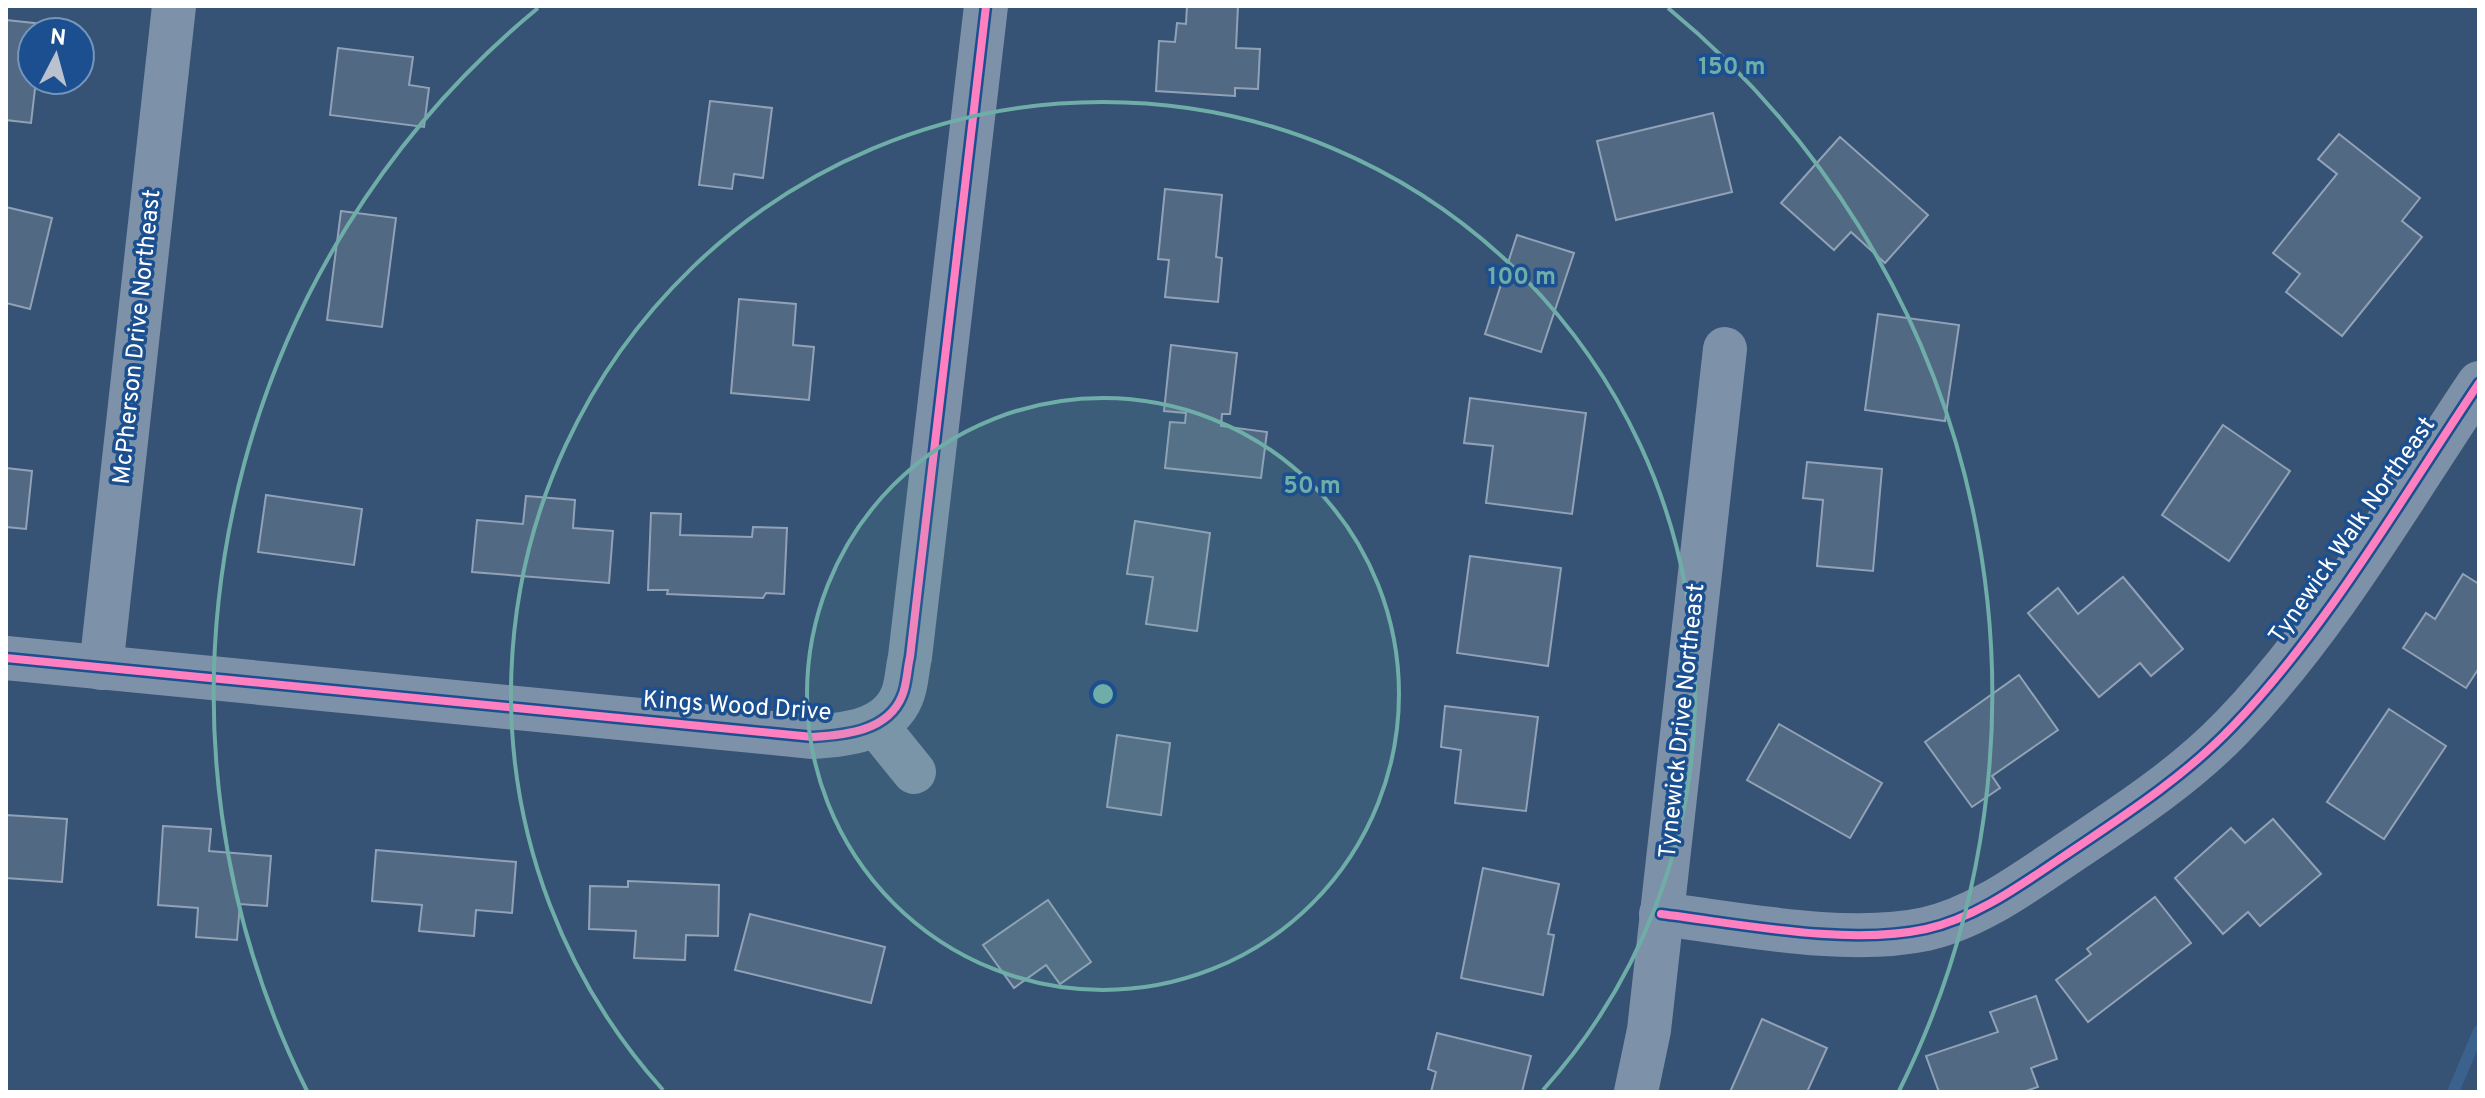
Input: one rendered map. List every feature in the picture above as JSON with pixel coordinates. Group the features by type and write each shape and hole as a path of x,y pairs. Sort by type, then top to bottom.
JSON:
{"street":[{"name":"McPherson Drive Northeast","path":"101,668 174,6"},
{"path":"914,772 876,725 902,698 910,657 986,6"},
{"name":"Tynewick Drive Northeast","path":"1636,1092 1649,1030 1725,349"},
{"name":"Tynewick Walk Northeast","path":"1661,914 1847,935 1900,933 1953,921 2031,878 2172,780 2232,728 2311,634 2479,383"},
{"name":"Kings Wood Drive","path":"6,658 813,737 847,735 876,725"}],"building":[{"path":"1187,6 1238,6 1236,48 1260,49 1258,89 1235,88 1235,96 1156,91 1159,41 1175,42 1177,23 1186,24"},
{"path":"6,20 16,21 16,96 34,96 31,123 6,120"},
{"path":"338,48 413,57 409,85 429,88 424,127 330,115"},
{"path":"710,101 772,108 763,178 734,174 732,189 699,185"},
{"path":"1713,113 1732,192 1616,220 1597,141"},
{"path":"2339,134 2420,198 2402,221 2422,237 2342,336 2286,292 2300,274 2273,253 2337,174 2318,159"},
{"path":"1840,137 1928,215 1885,263 1851,232 1834,250 1781,203"},
{"path":"1165,189 1222,195 1216,257 1222,258 1218,302 1165,297 1169,260 1158,259"},
{"path":"6,207 52,218 30,309 6,303"},
{"path":"341,211 396,218 382,327 327,320"},
{"path":"1517,235 1574,253 1541,352 1485,334"},
{"path":"739,299 796,304 793,345 814,347 809,400 731,393"},
{"path":"1878,314 1959,325 1945,421 1865,410"},
{"path":"1171,345 1237,353 1230,414 1222,414 1221,426 1267,432 1261,478 1165,468 1170,422 1185,423 1186,413 1164,411"},
{"path":"1470,398 1586,413 1572,514 1486,503 1493,446 1464,443"},
{"path":"2223,425 2290,471 2229,561 2162,515"},
{"path":"1807,462 1882,469 1873,571 1817,566 1823,500 1803,498"},
{"path":"6,468 32,471 26,529 6,527"},
{"path":"266,495 362,509 354,565 258,552"},
{"path":"526,496 575,500 573,528 613,531 609,583 472,572 477,520 523,524"},
{"path":"651,513 681,514 680,535 752,537 753,527 787,528 784,594 766,593 763,598 667,594 668,590 648,590"},
{"path":"1135,521 1210,533 1197,631 1146,624 1153,577 1127,574"},
{"path":"1470,556 1561,568 1548,666 1457,653"},
{"path":"2463,574 2479,584 2479,668 2466,688 2403,648 2426,613 2435,619"},
{"path":"2123,577 2183,649 2151,676 2140,663 2099,697 2028,613 2058,588 2078,614"},
{"path":"2019,675 2058,730 1992,776 2000,788 1972,807 1925,742"},
{"path":"1445,706 1538,717 1526,811 1455,803 1461,750 1441,747"},
{"path":"2389,709 2446,746 2384,839 2327,802"},
{"path":"1779,724 1882,783 1850,838 1747,780"},
{"path":"1117,735 1170,743 1161,815 1107,807"},
{"path":"6,815 67,819 62,882 6,878"},
{"path":"2273,819 2321,874 2260,926 2248,912 2223,934 2175,878 2231,828 2245,843"},
{"path":"163,826 211,829 209,851 271,856 267,906 240,904 237,940 196,937 198,908 158,905"},
{"path":"376,850 516,862 512,913 476,910 474,936 419,931 422,905 372,901"},
{"path":"1483,868 1559,884 1548,934 1554,935 1543,995 1461,978"},
{"path":"628,881 719,885 718,936 686,935 685,960 634,958 636,931 589,929 590,886 628,887"},
{"path":"2155,897 2191,943 2088,1022 2056,980 2091,954 2087,949"},
{"path":"1048,900 1091,962 1060,984 1046,965 1014,988 983,945"},
{"path":"750,914 885,947 871,1003 735,970"},
{"path":"2036,996 2057,1059 2031,1068 2038,1087 2023,1092 1939,1092 1926,1056 1998,1032 1990,1012"},
{"path":"1762,1019 1827,1048 1807,1092 1730,1092"},
{"path":"1437,1033 1531,1056 1522,1092 1431,1092 1436,1072 1428,1069"}],"waterway":[{"path":"2453,1092 2479,1031"}],"cycle path":[{"path":"6,658 813,737 864,729 887,717 902,696 910,657 986,6"},
{"path":"1661,914 1794,932 1895,934 1926,929 1963,917 2032,878 2151,796 2232,727 2301,647 2332,604 2479,383"}]}
